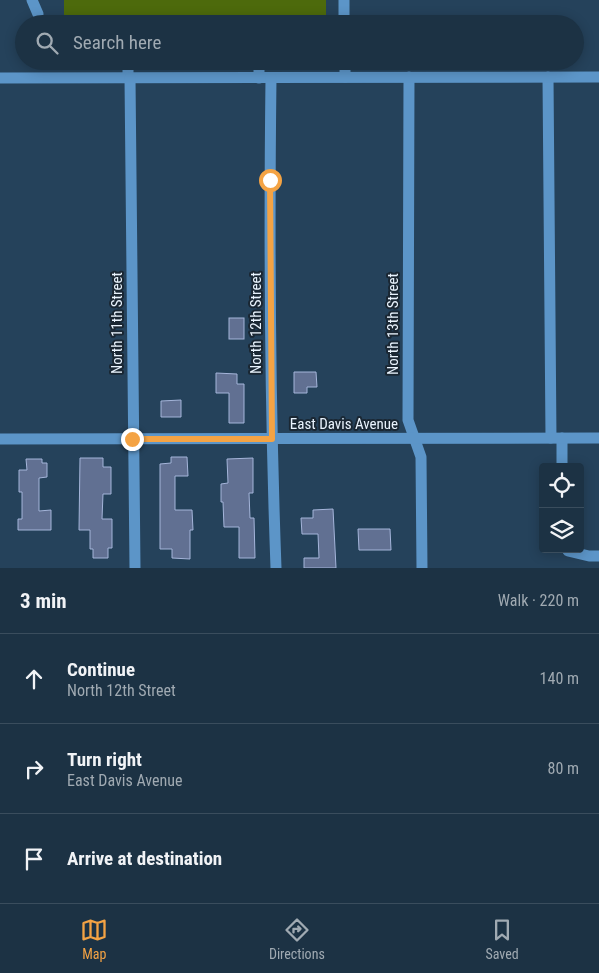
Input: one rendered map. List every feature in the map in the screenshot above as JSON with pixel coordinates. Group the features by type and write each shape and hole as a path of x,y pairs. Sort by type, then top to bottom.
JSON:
{"street":[{"path":"32,0 38,14"},
{"path":"344,0 344,15"},
{"name":"North 11th Street","path":"129,70 135,568"},
{"path":"259,70 259,78"},
{"path":"345,70 345,77"},
{"name":"North 13th Street","path":"409,77 408,420 421,457 422,568"},
{"path":"548,77 556,438 561,463"},
{"path":"0,78 599,77"},
{"name":"North 12th Street","path":"272,78 270,190 272,439 276,568"},
{"name":"East Davis Avenue","path":"0,440 599,438"},
{"path":"576,553 599,556"}],"green space":[{"path":"64,0 326,0 326,15 64,15"}],"building":[{"path":"229,318 244,318 244,339 229,339"},
{"path":"294,372 316,372 317,387 307,387 307,393 294,393"},
{"path":"216,373 237,374 237,384 244,384 244,423 229,423 229,393 216,393"},
{"path":"181,400 181,417 161,417 161,401"},
{"path":"171,457 187,457 188,476 175,476 175,510 192,510 193,530 190,530 190,559 172,558 172,549 160,549 160,464 171,463"},
{"path":"80,458 103,458 103,467 111,467 111,494 103,494 102,519 112,519 112,548 108,548 108,558 93,558 93,549 90,549 90,530 79,530"},
{"path":"253,458 253,493 249,493 250,518 254,518 255,558 239,558 239,527 224,527 221,484 228,483 227,459"},
{"path":"26,459 42,459 42,463 47,463 47,477 39,478 39,511 51,510 51,530 18,530 18,519 22,519 22,492 19,492 19,470 27,470"},
{"path":"333,509 336,568 304,568 304,558 319,558 318,534 302,534 301,518 313,518 313,510"},
{"path":"358,529 390,529 391,550 359,550"}],"route":[{"path":"132,439 272,439 270,180"}]}
